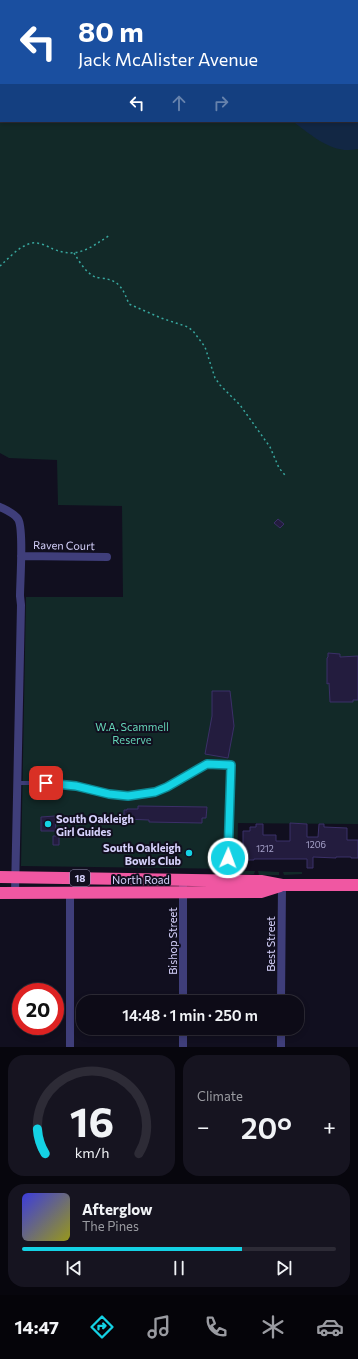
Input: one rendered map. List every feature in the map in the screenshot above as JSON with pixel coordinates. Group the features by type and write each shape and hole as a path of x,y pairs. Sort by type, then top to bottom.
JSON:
{"highway":[{"name":"North Road","path":"0,877 183,886 261,892 282,886"},
{"name":"North Road","path":"0,893 70,893 183,886 229,881 261,881 282,886 358,885"}],"street":[{"path":"0,507 18,519 21,530 20,596 22,605 14,893"},
{"name":"Raven Court","path":"21,556 107,557"},
{"name":"Bishop Street","path":"183,886 183,995"},
{"name":"Best Street","path":"281,995 282,886"},
{"path":"70,893 70,1047"},
{"path":"183,1035 183,1047"},
{"path":"281,1035 281,1047"}],"lane":[{"path":"18,783 69,785 109,794 128,796 155,792 167,787 207,764 231,765 229,881"}],"path":[{"path":"0,266 22,247 33,243 43,244 55,250 67,253 81,252 110,235"},
{"path":"74,252 83,268 95,277 118,283 123,289 129,304 161,318 188,327 193,331 205,348 215,378 240,405 270,447 279,468 285,475"}],"green space":[{"name":"W.A. Scammell Reserve","path":"0,122 358,122 358,824 238,823 237,869 21,866 26,597 123,597 122,506 58,505 57,460 9,458 0,453"},
{"path":"233,871 255,871 254,874 236,874 233,873"},
{"path":"258,871 279,872 279,875 259,875"},
{"path":"283,872 302,872 302,874 284,875"}],"water":[{"path":"293,122 358,122 358,149 340,149 315,138"}],"building":[{"path":"278,519 284,524 280,528 274,523"},
{"path":"328,653 340,654 340,657 358,656 358,700 353,700 353,702 330,702 329,683 327,684"},
{"path":"212,691 230,691 234,726 228,758 205,754 212,716"},
{"path":"138,806 207,807 206,818 202,818 202,823 149,822 149,820 124,819 124,810 138,809"},
{"name":"South Oakleigh Girl Guides","path":"55,816 56,831 41,831 41,817"},
{"path":"290,823 307,824 307,837 318,837 319,824 324,824 324,827 347,828 347,840 358,840 358,858 313,857 313,868 307,868 307,859 245,860 245,851 243,851 243,831 250,831 250,827 256,827 256,824 263,824 263,835 276,835 276,841 290,841"},
{"path":"53,836 59,836 59,845 53,845"}],"place":[{"name":"South Oakleigh Girl Guides","path":"48,824"},
{"name":"South Oakleigh Bowls Club","path":"189,853"}],"route":[{"path":"46,783 76,786 117,796 140,795 155,792 167,787 207,764 231,765 228,858"}]}
